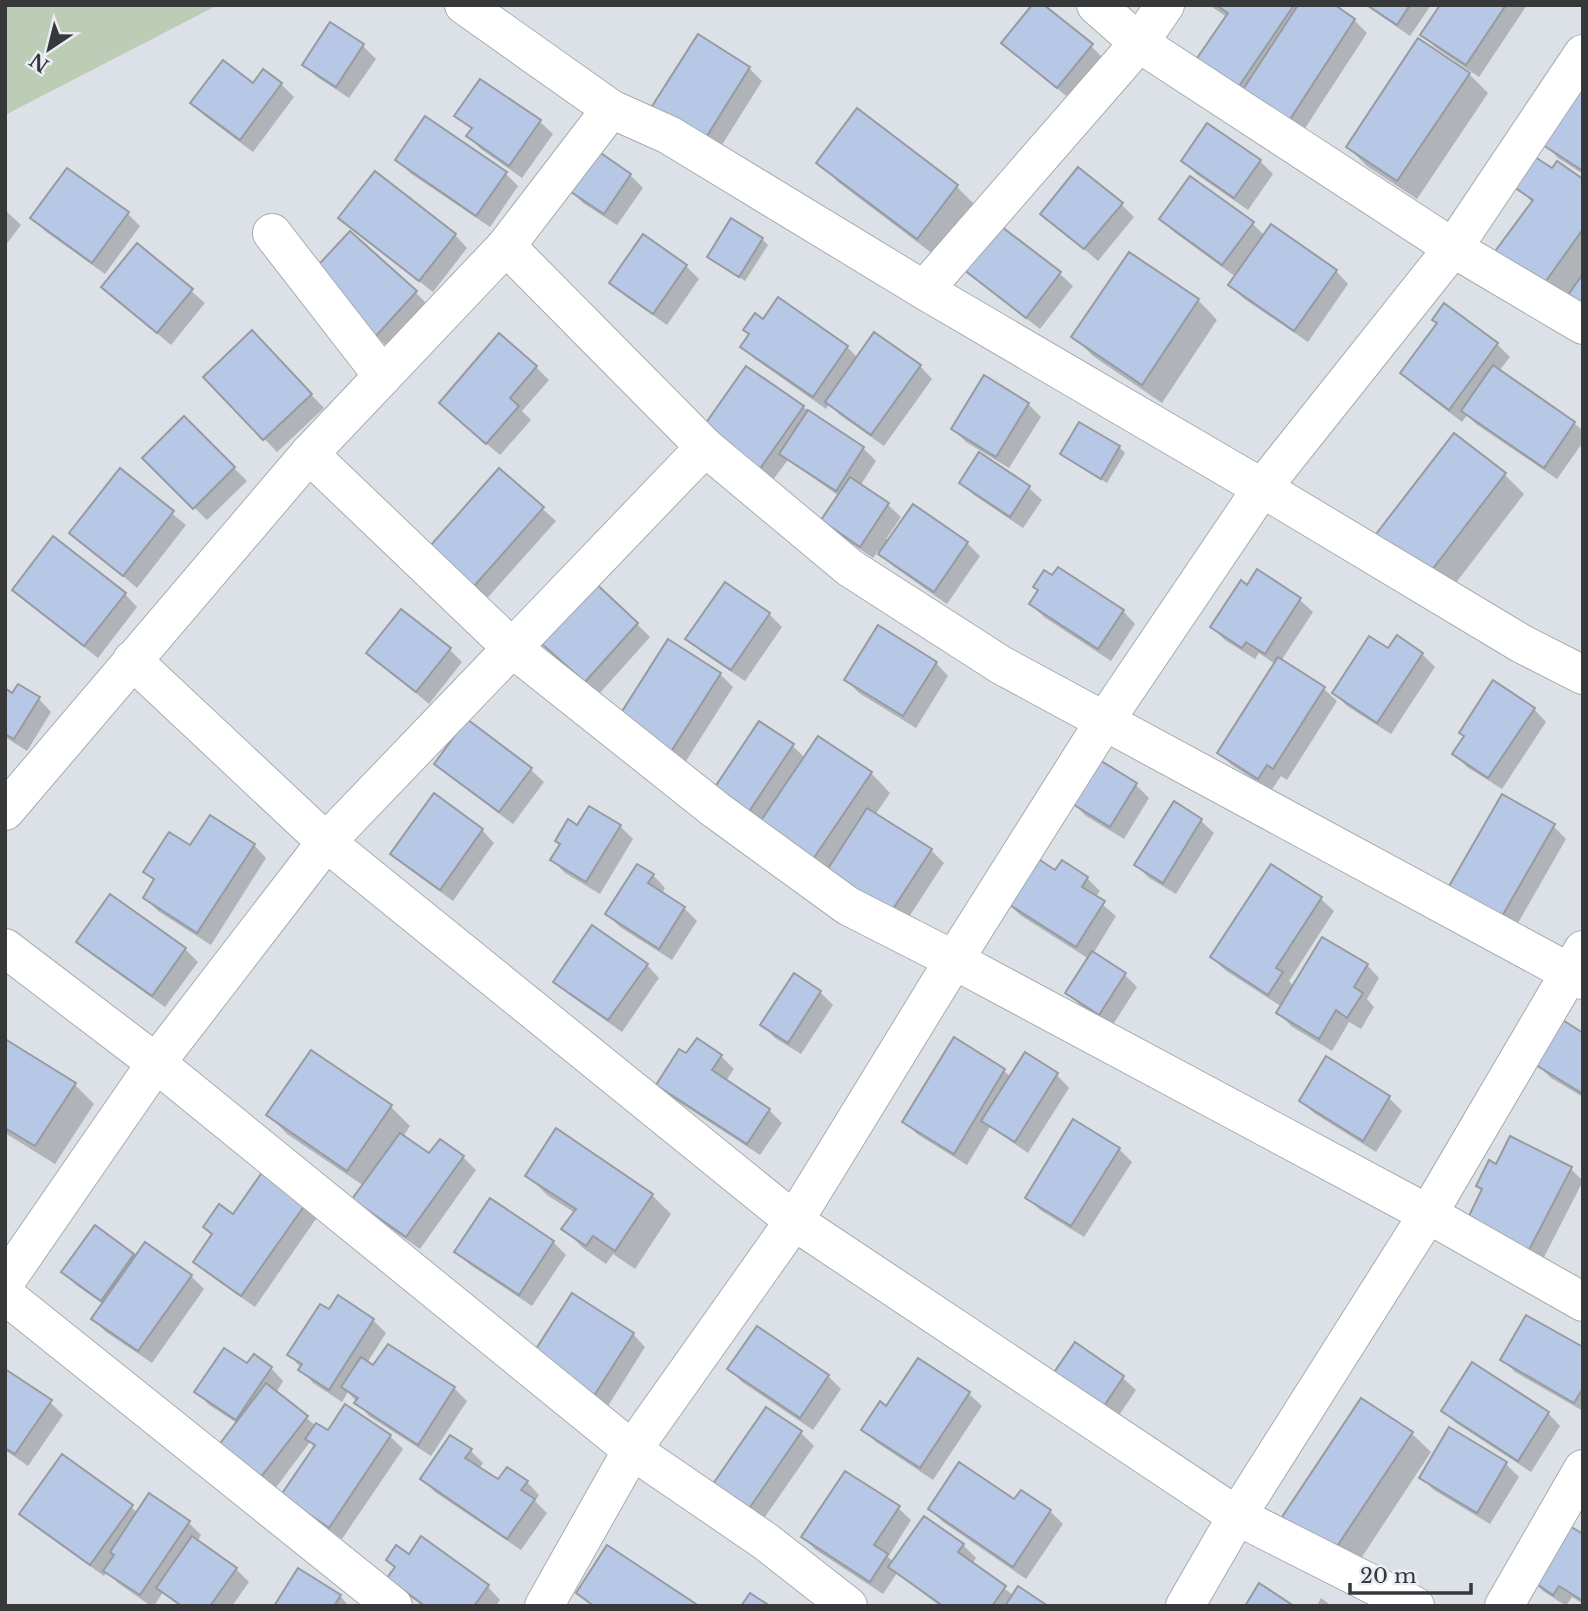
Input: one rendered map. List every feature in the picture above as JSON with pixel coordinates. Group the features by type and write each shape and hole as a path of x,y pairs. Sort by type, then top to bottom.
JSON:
{"street":[{"path":"1096,5 1139,43 1453,248 1583,325"},
{"path":"924,290 1139,43 1165,5"},
{"path":"469,7 611,108 668,135 1522,644 1583,674"},
{"path":"544,1606 632,1450 794,1222 1104,722 1262,488 1453,248 1583,54"},
{"path":"12,791 132,660 309,454 506,246 611,108"},
{"path":"272,233 383,376"},
{"path":"506,246 705,447 850,568 1001,665 1104,722 1579,968 1429,1214 1237,1516 1185,1606"},
{"path":"5,1282 156,1063 326,842 705,447"},
{"path":"309,454 512,648 716,810 837,898 1429,1214 1583,1302"},
{"path":"132,660 326,842 794,1222 1237,1516 1415,1606"},
{"path":"5,948 156,1063 632,1450 765,1541 848,1606"},
{"path":"5,1295 393,1606"},
{"path":"1504,1606 1583,1469"}],"green space":[{"path":"5,5 218,5 5,115"}],"building":[{"path":"1032,5 1044,5 1093,44 1057,88 1001,43"},
{"path":"1216,5 1294,5 1233,95 1191,67 1228,13"},
{"path":"1298,5 1335,5 1355,19 1287,124 1240,94"},
{"path":"1367,5 1410,5 1397,25"},
{"path":"1440,5 1506,5 1466,65 1420,35"},
{"path":"330,22 364,44 336,87 302,65"},
{"path":"698,34 750,67 702,144 649,111"},
{"path":"1418,38 1470,73 1397,181 1346,147"},
{"path":"223,60 253,83 263,69 282,83 240,140 190,103"},
{"path":"480,79 541,120 509,166 466,136 472,128 454,116"},
{"path":"1583,86 1583,171 1543,145"},
{"path":"857,108 958,185 917,239 816,163"},
{"path":"425,116 507,172 476,216 395,160"},
{"path":"1207,123 1261,160 1234,198 1181,161"},
{"path":"595,149 631,174 604,214 568,190"},
{"path":"1535,157 1552,168 1557,161 1583,179 1583,229 1541,288 1493,254 1533,200 1514,187"},
{"path":"1078,167 1123,203 1084,249 1040,214"},
{"path":"67,168 129,212 92,263 30,218"},
{"path":"375,171 456,234 419,281 338,218"},
{"path":"1190,176 1254,222 1222,265 1159,219"},
{"path":"989,217 1061,272 1026,318 954,262"},
{"path":"731,218 763,238 739,277 707,257"},
{"path":"1271,224 1337,270 1294,331 1228,285"},
{"path":"350,231 417,291 375,337 308,276"},
{"path":"643,234 687,265 653,314 609,283"},
{"path":"137,243 193,289 157,333 101,287"},
{"path":"1129,252 1199,299 1142,385 1071,337"},
{"path":"1583,274 1583,311 1565,299"},
{"path":"778,297 848,346 813,397 740,347 749,334 743,330 755,313 763,319"},
{"path":"1444,303 1498,343 1449,410 1400,373 1437,323 1432,320"},
{"path":"252,330 312,394 263,440 203,377"},
{"path":"874,332 921,365 871,435 825,402"},
{"path":"499,333 537,366 510,398 519,406 486,444 439,403"},
{"path":"1493,365 1575,422 1544,468 1461,411"},
{"path":"746,366 804,406 759,470 701,430"},
{"path":"984,375 1029,403 996,457 951,429"},
{"path":"808,410 864,447 836,491 779,454"},
{"path":"184,416 235,467 193,509 142,458"},
{"path":"1079,422 1120,446 1101,479 1060,454"},
{"path":"1454,433 1506,473 1425,579 1373,538"},
{"path":"979,452 1030,486 1010,517 959,483"},
{"path":"120,468 174,511 123,576 69,533"},
{"path":"499,468 544,507 468,593 423,554"},
{"path":"850,477 889,503 860,547 821,520"},
{"path":"913,504 968,542 934,592 878,554"},
{"path":"53,536 126,593 84,646 12,590"},
{"path":"1058,567 1124,610 1098,649 1029,604 1038,590 1033,587 1044,570 1052,575"},
{"path":"1257,569 1301,598 1265,654 1246,642 1242,648 1210,627 1241,580 1247,585"},
{"path":"590,578 638,623 585,682 535,638"},
{"path":"725,582 770,613 731,670 685,639"},
{"path":"401,609 451,648 416,692 366,653"},
{"path":"878,625 937,662 903,716 844,680"},
{"path":"1397,635 1423,653 1377,723 1332,693 1369,636 1388,648"},
{"path":"668,639 721,673 667,758 614,724"},
{"path":"1278,657 1325,687 1273,769 1267,765 1258,779 1217,753"},
{"path":"1493,680 1535,708 1488,778 1452,754 1464,736 1459,733"},
{"path":"18,684 40,697 14,739 5,734 5,688 12,693"},
{"path":"467,719 532,768 499,812 434,764"},
{"path":"759,721 794,744 742,822 707,799"},
{"path":"818,736 872,772 805,871 758,825"},
{"path":"1098,759 1137,783 1110,827 1071,803"},
{"path":"434,793 483,829 440,890 390,854"},
{"path":"1502,794 1555,824 1501,918 1448,888"},
{"path":"1174,801 1202,819 1163,883 1134,865"},
{"path":"589,806 621,825 586,882 550,860 560,844 555,841 568,819 577,825"},
{"path":"867,808 932,849 891,912 822,878"},
{"path":"210,815 255,844 197,933 143,898 154,879 143,872 169,832 190,845"},
{"path":"1034,856 1055,870 1062,860 1088,877 1082,887 1105,901 1076,947 1005,902"},
{"path":"637,864 654,874 648,883 685,907 659,949 605,914"},
{"path":"1271,864 1322,897 1276,968 1283,972 1268,995 1210,957"},
{"path":"110,894 186,948 152,996 76,942"},
{"path":"592,925 648,964 608,1020 553,982"},
{"path":"1322,937 1368,964 1354,987 1363,993 1347,1018 1336,1010 1319,1039 1276,1013"},
{"path":"1092,951 1126,973 1099,1015 1065,993"},
{"path":"794,973 821,991 788,1043 760,1025"},
{"path":"1558,1017 1583,1033 1583,1094 1536,1065"},
{"path":"954,1037 1005,1069 954,1154 902,1122"},
{"path":"697,1038 722,1055 712,1070 770,1109 747,1144 656,1085 679,1049 686,1053"},
{"path":"5,1039 76,1083 35,1146 5,1128"},
{"path":"311,1050 392,1105 347,1171 266,1115"},
{"path":"1025,1052 1058,1073 1015,1142 981,1121"},
{"path":"1326,1056 1390,1096 1363,1141 1299,1101"},
{"path":"1073,1119 1120,1148 1071,1226 1025,1198"},
{"path":"556,1128 653,1194 615,1251 593,1236 586,1246 561,1229 576,1209 525,1176"},
{"path":"400,1133 429,1153 440,1139 464,1156 406,1237 352,1199"},
{"path":"1510,1136 1572,1167 1529,1250 1468,1218 1482,1189 1476,1186 1489,1160 1496,1164"},
{"path":"263,1171 307,1202 241,1296 193,1262 212,1234 203,1227 219,1204 233,1214"},
{"path":"490,1198 554,1241 519,1295 454,1252"},
{"path":"95,1225 134,1254 101,1301 61,1272"},
{"path":"145,1242 192,1275 138,1351 91,1319"},
{"path":"572,1293 634,1333 590,1402 527,1363"},
{"path":"338,1295 374,1319 329,1390 298,1370 302,1364 287,1355 320,1304 329,1309"},
{"path":"1526,1315 1583,1347 1583,1388 1574,1403 1500,1360"},
{"path":"757,1326 829,1375 800,1418 727,1369"},
{"path":"1075,1342 1124,1376 1096,1418 1046,1384"},
{"path":"388,1344 455,1387 418,1445 354,1403 358,1398 341,1387 361,1357 373,1365"},
{"path":"224,1348 247,1363 254,1354 272,1367 236,1420 194,1392"},
{"path":"918,1358 970,1392 920,1468 861,1430 880,1401 886,1406"},
{"path":"1472,1362 1549,1412 1518,1461 1441,1411"},
{"path":"5,1369 52,1400 15,1454 5,1448"},
{"path":"266,1383 308,1416 254,1486 212,1454"},
{"path":"1361,1398 1413,1432 1334,1551 1282,1517"},
{"path":"345,1404 391,1435 329,1528 281,1495 315,1445 305,1439 316,1423 328,1430"},
{"path":"766,1407 802,1431 742,1519 706,1494"},
{"path":"1449,1427 1507,1462 1477,1513 1419,1478"},
{"path":"450,1435 472,1449 465,1458 498,1479 507,1467 528,1481 521,1490 535,1499 507,1539 420,1479"},
{"path":"62,1454 133,1505 90,1565 19,1514"},
{"path":"959,1462 1014,1499 1021,1490 1051,1510 1013,1567 928,1509"},
{"path":"845,1471 900,1506 874,1545 888,1554 870,1582 801,1537"},
{"path":"149,1493 190,1521 140,1595 103,1571 114,1555 110,1552"},
{"path":"924,1516 964,1544 958,1552 1006,1586 992,1606 943,1606 888,1567"},
{"path":"1563,1522 1583,1534 1583,1601 1559,1586 1553,1595 1528,1578"},
{"path":"192,1536 237,1568 210,1606 182,1606 156,1588"},
{"path":"421,1536 489,1585 474,1606 425,1606 387,1578 395,1567 386,1560 396,1545 409,1554"},
{"path":"607,1545 699,1606 594,1606 576,1593"},
{"path":"298,1568 341,1595 334,1606 274,1606"},
{"path":"1259,1583 1294,1606 1245,1606"},
{"path":"1018,1586 1048,1606 1005,1606"},
{"path":"750,1593 770,1606 741,1606"}]}
